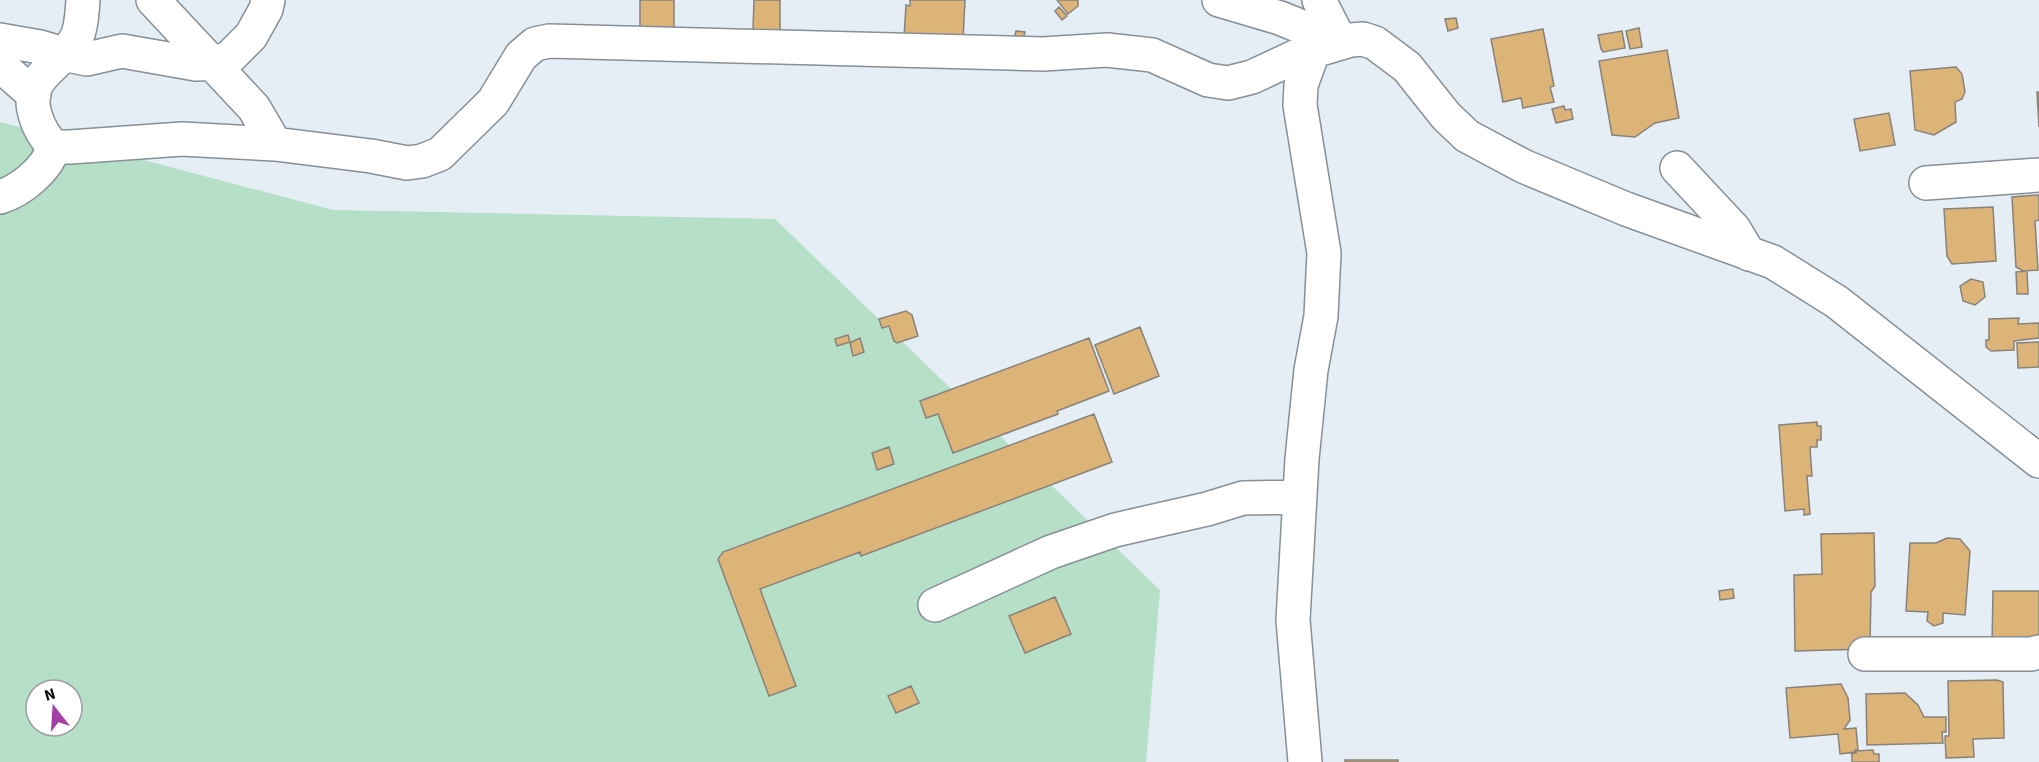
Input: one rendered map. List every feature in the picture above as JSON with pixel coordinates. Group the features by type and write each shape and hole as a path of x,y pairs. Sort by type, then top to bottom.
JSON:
{"street":[{"path":"83,0 82,20 77,37 38,81 34,95 37,120 47,140 54,147 182,139 275,144 407,163 422,161 441,154 492,102 520,57 535,44 549,41 1043,54 1107,50 1152,55 1208,80 1228,83 1252,77 1297,56 1363,39 1375,43 1407,67 1446,116 1467,136 1523,165 1626,209 1773,262 1837,302 2039,460"},
{"path":"153,0 254,108 275,144"},
{"path":"0,40 87,58 122,51 144,53 196,64 214,63 229,58 251,36 266,9 268,0"},
{"path":"1219,0 1280,18 1327,47"},
{"path":"1305,762 1293,620 1300,497 1311,370 1321,316 1324,253 1300,105 1301,85 1327,47 1318,2"},
{"path":"0,64 34,95"},
{"path":"0,197 31,179 51,157 54,147"},
{"path":"1677,168 1734,229 1749,254"},
{"path":"1926,183 2039,175"},
{"path":"935,605 1051,552 1115,530 1207,509 1243,498 1300,497"},
{"path":"1865,654 2031,654 2039,651"}],"green space":[{"path":"0,122 333,210 775,219 1160,590 1146,762 0,762"}],"building":[{"path":"640,0 674,0 674,29 646,32 640,27"},
{"path":"754,0 780,0 780,29 764,37 753,30"},
{"path":"910,0 965,0 963,40 904,37 906,5 910,6"},
{"path":"1057,0 1078,0 1078,6 1068,14"},
{"path":"1059,7 1067,16 1062,20 1055,11"},
{"path":"1456,18 1458,28 1448,31 1445,19"},
{"path":"1639,28 1642,47 1630,49 1626,31"},
{"path":"1543,29 1554,86 1550,87 1554,102 1523,108 1521,98 1503,102 1491,39"},
{"path":"1016,31 1025,32 1023,41 1014,39"},
{"path":"1622,31 1625,48 1603,52 1598,35"},
{"path":"1667,50 1679,118 1655,123 1635,137 1612,135 1599,61"},
{"path":"1956,67 1962,74 1965,92 1962,99 1955,102 1956,122 1934,135 1915,130 1910,71"},
{"path":"2037,92 2039,92 2039,127"},
{"path":"1564,106 1565,110 1571,109 1573,119 1556,123 1552,109"},
{"path":"1889,113 1895,145 1860,151 1854,119"},
{"path":"2039,195 2039,220 2035,221 2038,270 2023,271 2016,267 2012,197"},
{"path":"1993,207 1996,261 1952,264 1947,256 1944,209"},
{"path":"2027,271 2028,294 2017,294 2016,272"},
{"path":"1971,279 1983,282 1985,297 1975,305 1963,301 1960,286"},
{"path":"906,311 912,315 918,336 897,343 894,341 889,326 882,328 879,319"},
{"path":"2019,318 2018,324 2039,323 2039,338 2014,341 2014,350 1991,351 1986,347 1986,340 1989,340 1989,319"},
{"path":"1140,327 1159,376 1114,394 1095,345"},
{"path":"848,335 850,342 837,346 835,339"},
{"path":"860,338 864,352 853,356 850,343"},
{"path":"1089,338 1109,391 1057,411 1058,414 953,453 938,414 926,418 920,401"},
{"path":"2039,342 2039,367 2018,368 2017,343"},
{"path":"1094,414 1112,462 861,556 860,552 760,589 796,686 769,696 718,559 723,552"},
{"path":"1817,422 1817,426 1821,426 1821,440 1817,440 1817,447 1810,447 1812,476 1807,476 1810,514 1804,515 1804,509 1785,511 1779,425"},
{"path":"889,447 894,464 877,470 872,453"},
{"path":"1874,533 1875,586 1871,592 1870,645 1866,649 1795,651 1794,575 1822,574 1821,534"},
{"path":"1947,538 1960,539 1970,551 1965,615 1943,613 1943,623 1934,626 1927,621 1928,612 1906,611 1910,543 1936,543"},
{"path":"1733,589 1734,598 1720,600 1719,591"},
{"path":"1993,591 2039,591 2039,645 1992,644"},
{"path":"1055,597 1071,634 1025,653 1009,616"},
{"path":"1997,680 2003,682 2004,738 1973,739 1974,757 1946,758 1945,736 1949,736 1948,681"},
{"path":"1841,684 1848,698 1850,720 1844,729 1856,728 1858,750 1840,754 1838,734 1790,738 1786,688"},
{"path":"911,686 919,703 896,713 888,696"},
{"path":"1905,693 1918,705 1924,717 1946,717 1946,732 1942,732 1943,743 1867,745 1866,694"},
{"path":"1873,750 1874,754 1879,754 1879,762 1852,762 1852,753"},
{"path":"1345,760 1398,760 1398,762 1345,762"}]}
